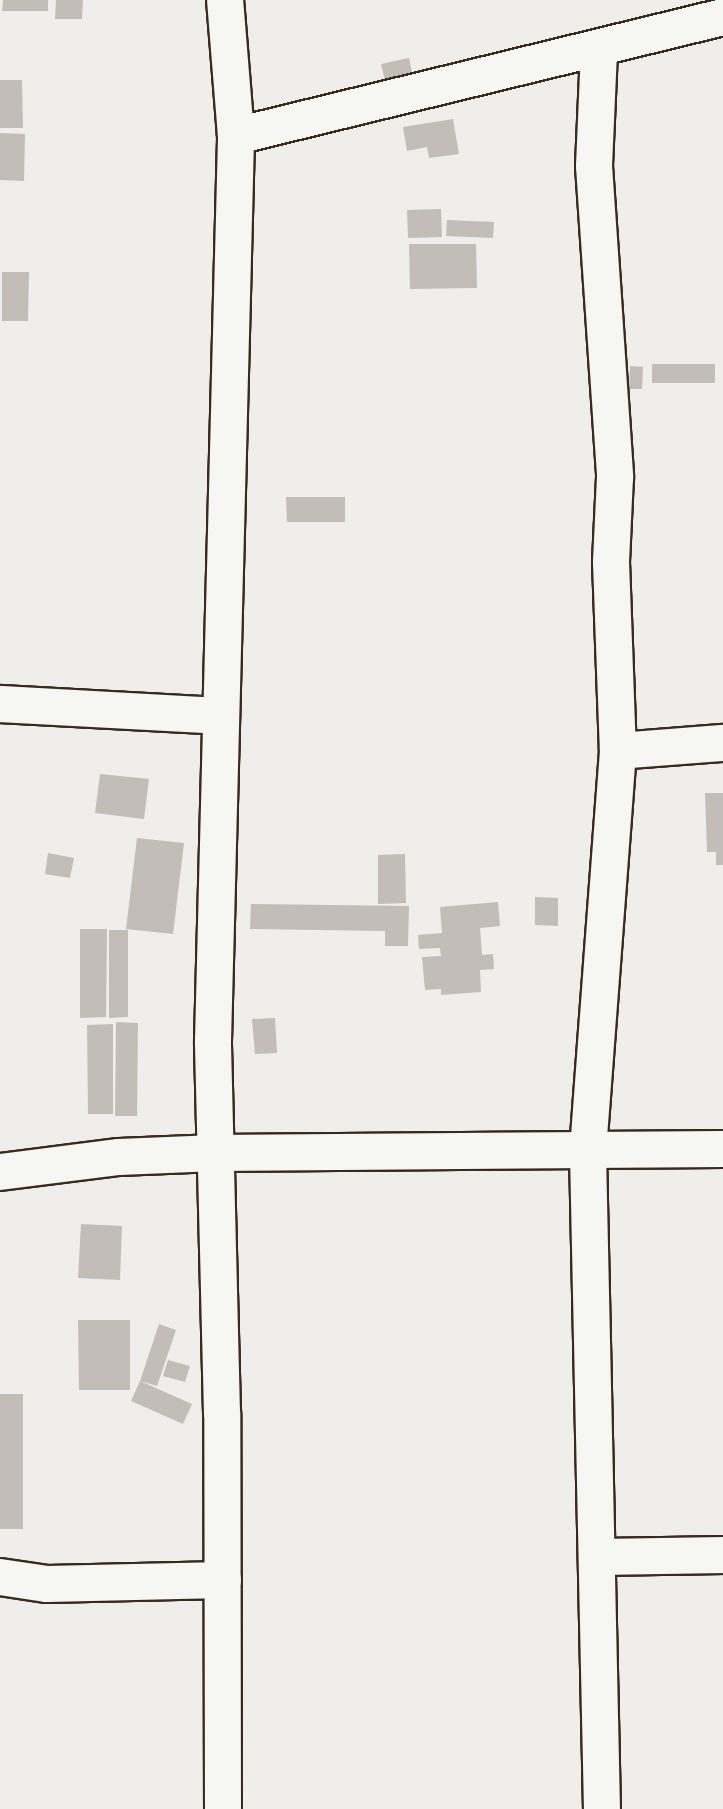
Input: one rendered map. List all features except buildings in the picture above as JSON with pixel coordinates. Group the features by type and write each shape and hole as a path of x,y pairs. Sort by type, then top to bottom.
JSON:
{"street":[{"path":"223,1809 223,1580 216,1153 220,716 236,136 225,0"},
{"path":"236,136 599,51 723,17"},
{"path":"599,51 594,166 615,477 612,647 618,751 588,1153 601,1557 602,1809"},
{"path":"0,704 220,716"},
{"path":"618,751 723,743"},
{"path":"0,1172 119,1157 216,1153 588,1153 723,1149"},
{"path":"601,1557 723,1555"},
{"path":"0,1577 47,1584 223,1580"}]}
